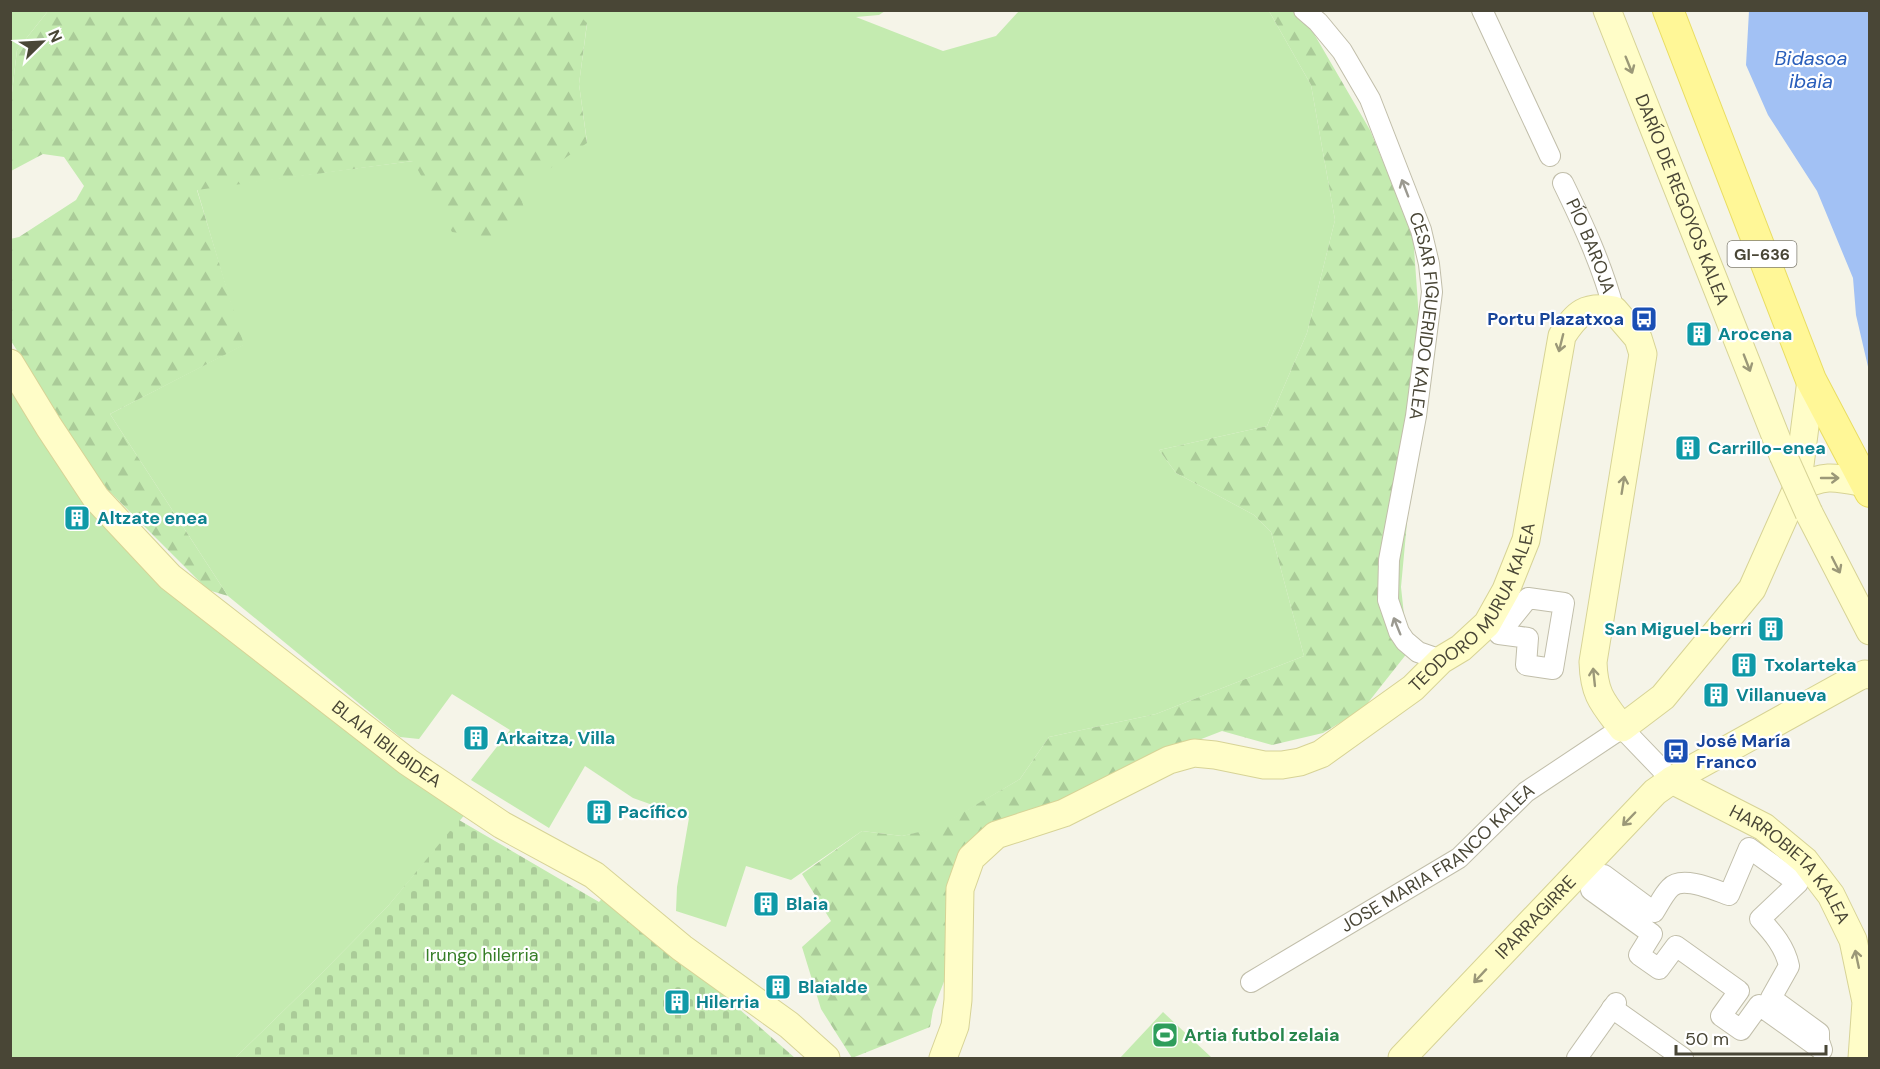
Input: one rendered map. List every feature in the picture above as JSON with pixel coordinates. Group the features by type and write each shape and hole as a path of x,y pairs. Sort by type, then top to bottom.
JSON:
{"main road":[{"name":"GI-636","path":"1668,10 1811,380 1867,487"}],"street":[{"name":"CESAR FIGUERIDO KALEA","path":"1304,10 1318,22 1342,51 1370,99 1421,230 1429,264 1432,292 1416,416 1389,560 1388,600 1399,632 1405,641 1418,652 1441,660"},
{"path":"1482,10 1550,156"},
{"name":"DARÍO DE REGOYOS KALEA","path":"1607,10 1783,455 1809,513 1869,629"},
{"name":"PÍO BAROJA","path":"1563,183 1588,236 1614,310"},
{"name":"TEODORO MURUA KALEA","path":"942,1058 955,1026 958,1000 960,889 971,858 996,835 1064,813 1169,760 1194,753 1215,754 1264,765 1300,762 1321,754 1413,688 1441,660 1461,648 1487,624 1506,590 1526,540 1562,336 1575,316 1597,307 1614,310"},
{"path":"1614,310 1638,338 1643,354 1593,662 1594,684 1604,705 1622,728 1672,780"},
{"name":"BLAIA IBILBIDEA","path":"10,363 96,498 171,577 408,762 502,825 594,875 682,948 789,1025 826,1059"},
{"name":"JOSE MARIA FRANCO KALEA","path":"1251,982 1459,858 1526,792 1663,698 1752,590 1797,488 1811,380"},
{"path":"1797,488 1816,478 1831,477 1867,487"},
{"path":"1867,674 1869,629"},
{"name":"IPARRAGIRRE","path":"1402,1059 1655,792 1672,780 1867,674"},
{"name":"HARROBIETA KALEA","path":"1672,780 1764,827 1806,861 1831,895 1853,940 1866,1002 1862,1059"},
{"path":"1749,848 1797,883 1760,919 1774,934 1787,957 1789,966 1771,998 1819,1033 1822,1050 1759,1005 1741,1030 1730,1023 1721,1016 1739,991 1676,946 1659,969 1638,955 1652,934 1591,890 1604,875 1654,912 1671,886 1677,883 1703,886 1729,895 1749,848"},
{"path":"1577,1059 1614,1006 1683,1059"}],"green space":[{"path":"574,10 587,23 579,84 587,143 542,174 517,184 528,222 489,237 452,232 413,161 197,190 244,345 110,414 228,596 208,590 100,482 11,341 10,239 19,237 76,200 84,186 64,157 43,154 11,171 11,101 17,50 48,11"},
{"path":"1091,10 1099,12 1100,10 1269,11 1311,85 1335,220 1307,333 1267,426 1159,450 1176,473 1254,515 1271,532 1304,656 1156,714 1049,737 1020,779 936,829 902,836 862,831 791,880 746,866 726,927 676,911 677,887 689,818 633,798 585,766 549,828 471,780 510,730 452,694 419,739 400,737 228,596 110,414 243,345 197,189 413,161 587,142 579,84 587,24 574,11 885,11 879,15 856,17 943,51 996,36 1019,11"},
{"path":"11,11 48,11 17,50 11,101"},
{"path":"1269,11 1293,11 1306,20 1370,130 1413,234 1422,361 1401,587 1408,652 1363,709 1323,733 1272,745 1222,731 1155,757 977,842 957,948 933,1010 930,1027 852,1058 821,1009 802,947 831,921 802,874 862,831 902,836 936,828 1020,779 1049,737 1156,714 1304,656 1271,532 1254,515 1176,473 1159,450 1267,426 1307,333 1335,220 1311,85"},
{"path":"10,347 96,498 467,812 388,906 235,1058 11,1058"},
{"name":"Irungo hilerria","path":"459,820 599,902 607,893 795,1058 235,1058 388,906"},
{"name":"Artia futbol zelaia","path":"1163,1012 1212,1058 1120,1058"}],"water":[{"name":"Bidasoa ibaia","path":"1749,11 1869,11 1869,371 1856,315 1853,278 1817,191 1768,115 1746,65"}],"place":[{"name":"Portu Plazatxoa","path":"1644,319"},
{"name":"Arocena","path":"1699,334"},
{"name":"Carrillo-enea","path":"1688,448"},
{"name":"Altzate enea","path":"77,518"},
{"name":"San Miguel-berri","path":"1771,629"},
{"name":"Txolarteka","path":"1744,665"},
{"name":"Villanueva","path":"1716,695"},
{"name":"Arkaitza, Villa","path":"476,738"},
{"name":"José María Franco","path":"1676,751"},
{"name":"Pacífico","path":"599,812"},
{"name":"Blaia","path":"766,904"},
{"name":"Blaialde","path":"778,987"},
{"name":"Hilerria","path":"677,1002"},
{"name":"Artia futbol zelaia","path":"1165,1035"}]}
